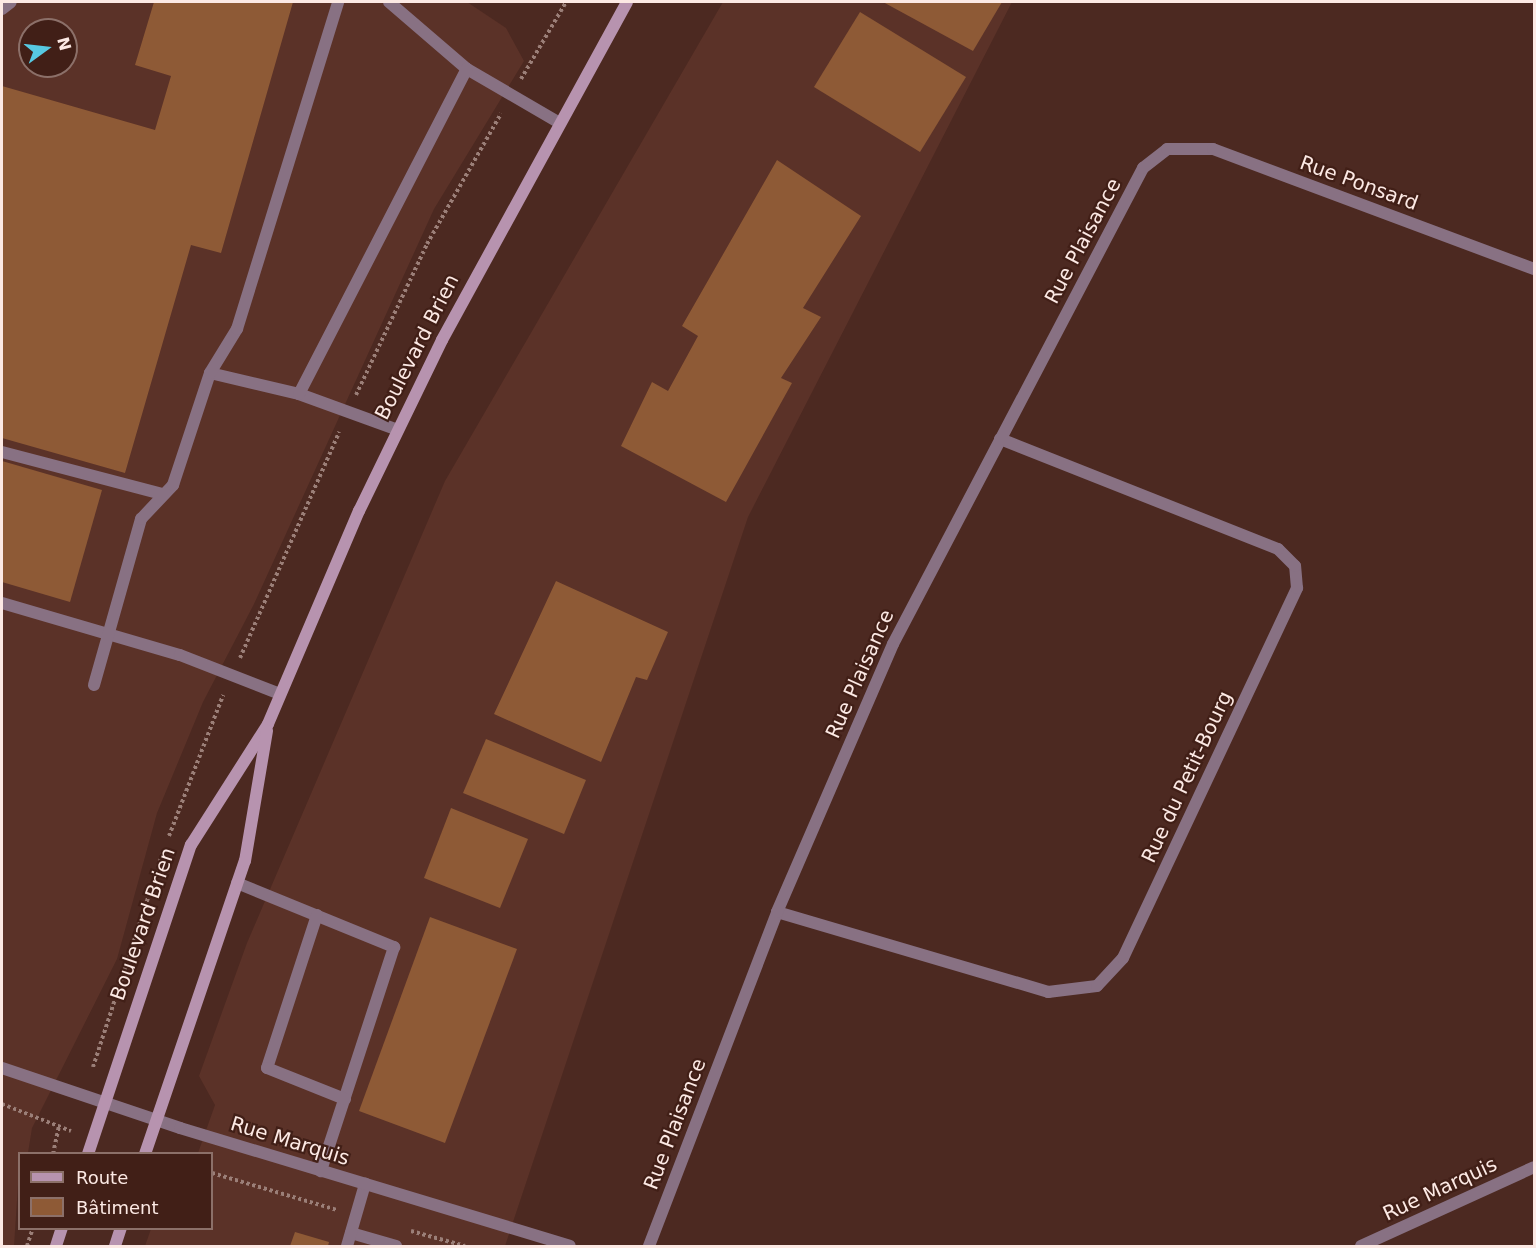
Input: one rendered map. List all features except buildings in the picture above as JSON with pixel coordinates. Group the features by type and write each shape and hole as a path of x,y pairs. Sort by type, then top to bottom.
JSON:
{"main road":[{"name":"Boulevard Brien","path":"89,1152 103,1102 191,845 268,723 398,430 558,122 627,2"},
{"name":"Boulevard Brien","path":"146,1152 154,1119 237,883 268,723"},
{"path":"56,1246 61,1230"},
{"path":"115,1246 120,1230"}],"street":[{"path":"2,9 10,2"},
{"path":"94,685 141,519 173,485 210,373 237,329 338,2"},
{"path":"389,2 467,69 558,122"},
{"path":"299,394 467,69"},
{"name":"Rue Ponsard","path":"1167,149 1213,149 1534,269"},
{"name":"Rue Plaisance","path":"649,1246 777,912 892,644 1143,168 1167,149"},
{"path":"210,373 299,394 398,430"},
{"name":"Rue du Petit-Bourg","path":"777,912 1048,992 1097,986 1123,958 1297,588 1295,566 1278,549 1000,438"},
{"path":"2,452 162,495"},
{"path":"2,603 108,632 280,694"},
{"path":"237,883 394,947 321,1171"},
{"path":"318,915 267,1068 345,1099"},
{"name":"Rue Marquis","path":"2,1068 154,1119 570,1246"},
{"name":"Rue Marquis","path":"1361,1246 1534,1167"},
{"path":"347,1246 365,1184"},
{"path":"351,1233 396,1246"}],"path":[{"path":"523,75 566,2"},
{"name":"Boulevard Brien","path":"358,390 432,234 501,113"},
{"path":"244,646 340,430"},
{"path":"2,1104 58,1125 70,1133"},
{"path":"53,1152 58,1125"},
{"path":"213,1173 323,1205"},
{"path":"398,1227 465,1246"},
{"path":"27,1246 32,1230"}],"shaded area":[{"path":"2,2 467,2 506,28 524,61 434,209 254,604 203,702 157,813 117,959 32,1128 28,1152 18,1152 14,1246 2,1246"},
{"path":"723,2 1012,2 748,517 505,1246 145,1246 151,1230 213,1230 213,1152 198,1152 215,1105 199,1076 247,943 445,481"}]}
